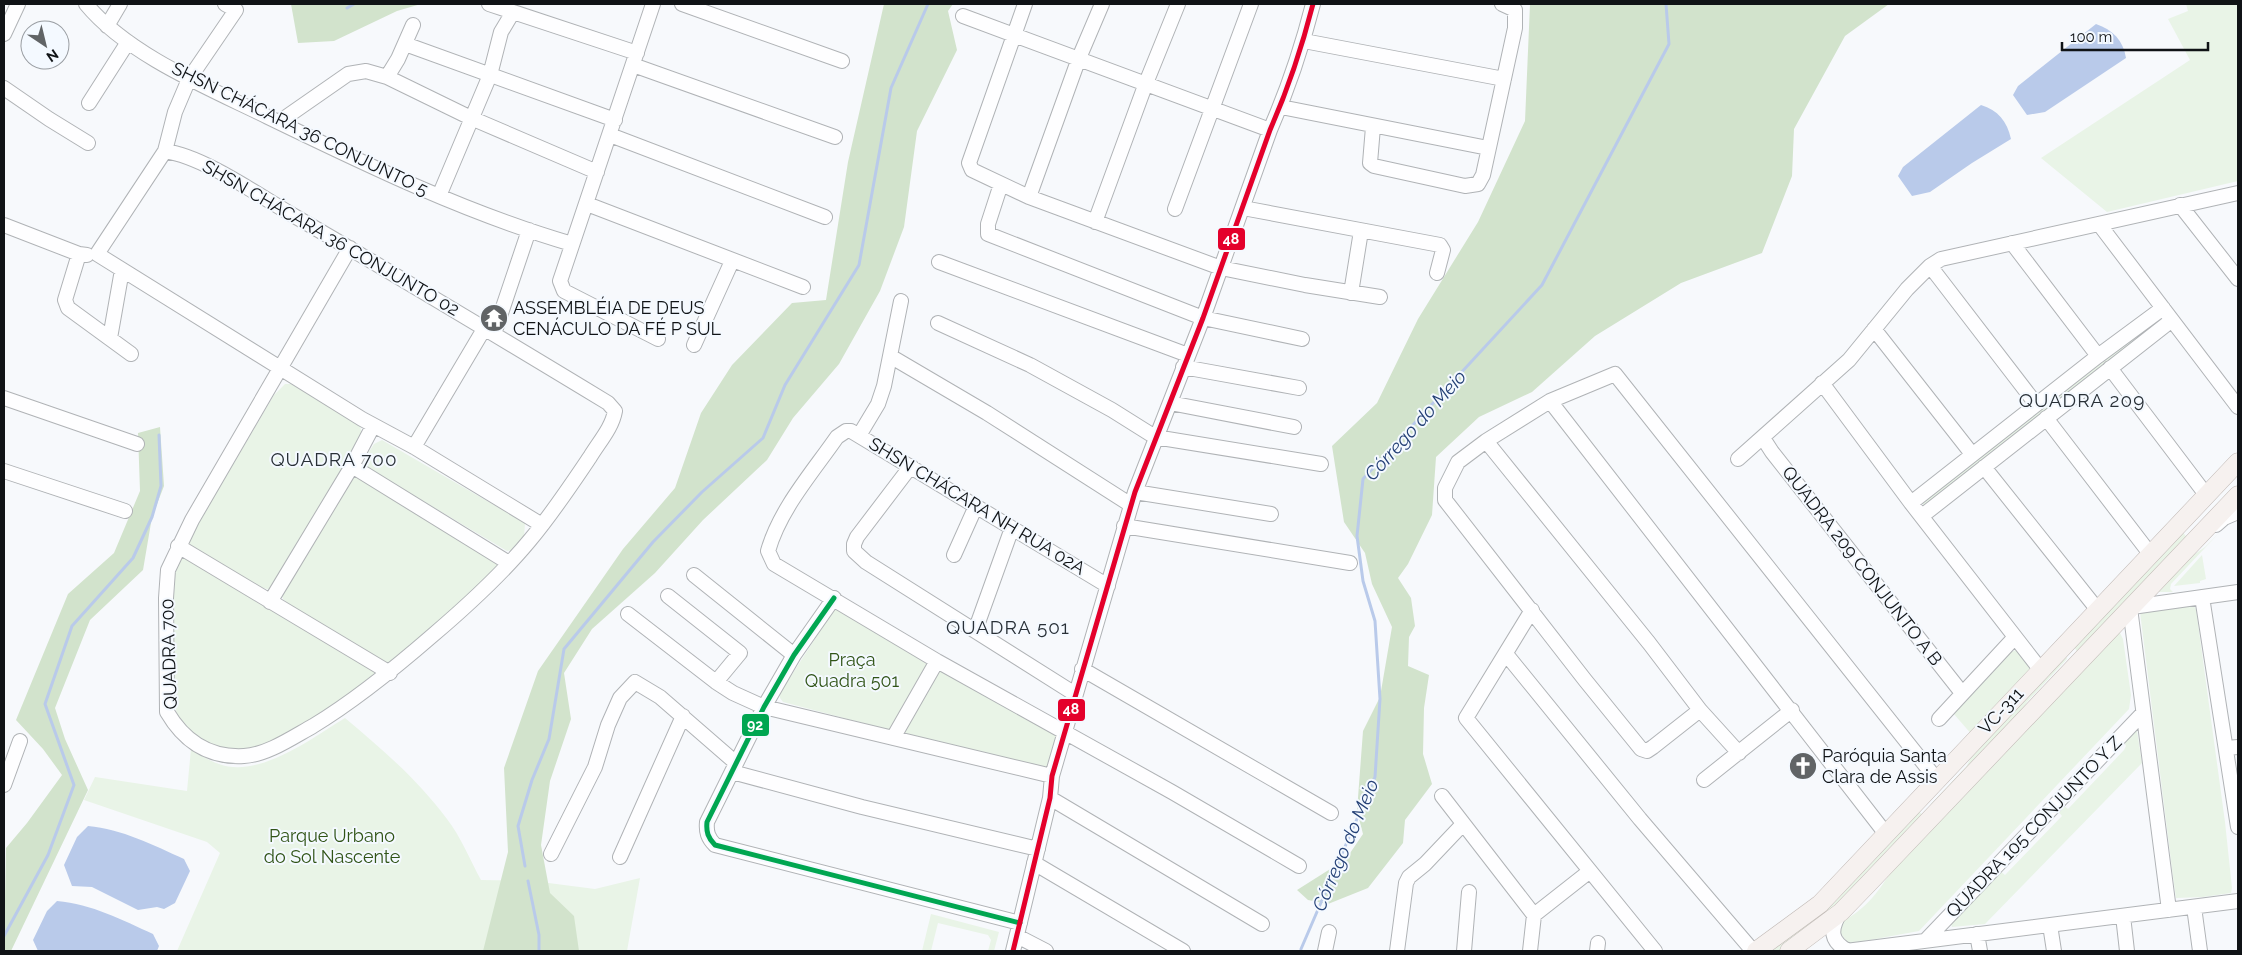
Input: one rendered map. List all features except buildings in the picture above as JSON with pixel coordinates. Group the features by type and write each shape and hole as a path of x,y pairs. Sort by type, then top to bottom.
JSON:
{"main road":[{"name":"VC-311","path":"1754,951 1820,904 2040,669 2204,500 2238,462"},
{"name":"VC-311","path":"1789,951 1840,912 2238,495"},
{"path":"2198,537 2190,536 2186,526 2204,500"},
{"path":"2033,711 2040,699 2071,666 2073,658 2070,652 2057,653"},
{"path":"1938,810 1930,811 1928,808 1929,801 1967,761 1970,744"}],"street":[{"path":"4,34 18,4"},
{"name":"SHSN CHÁCARA 36 CONJUNTO 5","path":"86,4 107,26 128,42 189,80 361,162 476,212 572,244"},
{"path":"107,26 120,4"},
{"path":"4,225 79,254 89,256 97,254 165,151 175,112 189,80 236,10 225,4"},
{"path":"489,4 835,136"},
{"path":"653,4 560,281 564,291 658,339"},
{"path":"682,4 842,61"},
{"path":"1025,4 1012,36 969,163 970,168 974,172 1029,197 1221,268 1380,297"},
{"path":"1029,197 1079,58 1102,4"},
{"path":"1095,222 1146,83 1178,4"},
{"path":"1175,208 1251,4"},
{"path":"1013,951 1050,798 1052,776 1066,733 1082,669 1108,586 1124,526 1156,437 1203,318 1270,130 1281,107 1304,41 1313,4"},
{"path":"1374,127 1370,162 1372,165 1382,169 1466,186 1473,186 1481,180 1504,79 1516,15 1510,6 1502,4"},
{"path":"439,196 490,75 499,38 513,12"},
{"path":"963,16 1012,36 1079,58 1270,130"},
{"path":"387,77 413,25"},
{"path":"1304,41 1504,79"},
{"path":"89,103 128,42"},
{"path":"405,44 615,120"},
{"path":"279,122 348,74 366,71 387,77 471,118 597,172"},
{"path":"4,88 88,143"},
{"path":"1281,107 1374,127 1488,148"},
{"path":"610,135 825,217"},
{"name":"SHSN CHÁCARA 36 CONJUNTO 02","path":"165,151 178,152 200,161 489,331 608,403 615,411"},
{"path":"1001,184 988,224 988,234 1203,318 1302,339"},
{"path":"1738,459 1764,438 1849,360 1907,289 1930,266 1941,259 1952,255 2238,193"},
{"path":"587,204 803,287"},
{"path":"2180,205 2238,279"},
{"path":"1243,208 1440,245 1443,250 1438,273"},
{"path":"2099,224 2238,408"},
{"path":"414,447 489,331 528,230"},
{"path":"1351,293 1362,231"},
{"path":"2012,243 2098,356"},
{"name":"QUADRA 700","path":"350,248 178,546 168,570 166,598 167,712 175,726 188,739 208,752 227,756 246,756 272,748 340,710 390,673 462,610 542,525 613,422 615,411"},
{"path":"79,254 65,300 68,308 131,354"},
{"path":"97,254 373,426 414,447 542,525"},
{"path":"694,345 732,261"},
{"path":"939,262 1186,361 1298,388"},
{"path":"1930,266 2036,404"},
{"path":"110,338 122,270"},
{"path":"860,434 878,404 901,301"},
{"path":"1911,503 2098,356 2163,308"},
{"path":"1922,516 2172,320"},
{"path":"938,323 1030,365 1112,410 1156,437 1320,464"},
{"path":"1874,329 1972,454"},
{"path":"890,356 1133,498 1271,514"},
{"path":"2110,368 2204,500"},
{"path":"1700,710 1653,747 1647,751 1642,749 1446,500 1445,488 1458,462 1486,441 1550,402 1615,374 1937,780"},
{"path":"1822,383 1911,503 2040,669"},
{"path":"4,398 137,444"},
{"path":"1550,402 1792,710 1868,813 1886,834"},
{"path":"1170,403 1294,427"},
{"path":"2046,418 2150,555"},
{"path":"270,602 352,466 373,426"},
{"name":"SHSN CHÁCARA NH RUA 02A","path":"834,598 774,564 768,551 772,536 793,501 837,437 846,431 852,430 1108,586"},
{"name":"QUADRA 209 CONJUNTO A B","path":"1764,438 1772,452 1962,693"},
{"path":"1486,441 1649,643 1700,710 1739,753"},
{"path":"352,466 508,563"},
{"path":"911,466 857,537 854,551 866,562 1075,694"},
{"path":"1984,467 2097,609"},
{"path":"4,471 125,511"},
{"path":"954,555 976,506"},
{"path":"2185,551 2224,518 2238,512"},
{"path":"1124,526 1350,563"},
{"path":"975,631 1012,528"},
{"path":"178,546 390,673"},
{"path":"694,575 794,656"},
{"path":"2151,587 2152,594 2164,602"},
{"path":"2168,910 2131,608 2238,592"},
{"path":"668,596 740,653 716,682"},
{"path":"2202,596 2232,748 2238,827"},
{"path":"1046,951 1019,929 716,845 707,835 707,822 764,707 794,656 834,598 937,661 1172,792 1299,866"},
{"path":"1532,610 1466,718 1655,951"},
{"path":"628,614 716,682 733,693 764,707 1052,776"},
{"path":"1939,719 2016,637"},
{"path":"1506,654 1640,819 1754,951"},
{"path":"893,738 937,661"},
{"path":"1082,669 1331,813"},
{"path":"552,854 595,767 608,725 620,698 635,682 660,697 734,767 862,807 1038,849"},
{"path":"1704,780 1792,710"},
{"name":"QUADRA 105 CONJUNTO Y Z","path":"1925,941 2143,713"},
{"path":"620,857 682,716"},
{"path":"4,785 20,741"},
{"path":"1442,796 1534,915 1530,951"},
{"path":"1050,798 1262,924"},
{"path":"1397,951 1406,883 1413,873 1425,864 1463,824"},
{"path":"1034,863 1184,951"},
{"path":"1534,915 1590,871"},
{"path":"1464,951 1469,892"},
{"path":"1840,912 1833,925 1834,936 1837,945 1847,951 1909,947 1925,941 2238,902"},
{"path":"2194,907 2200,951"},
{"path":"2123,916 2128,951"},
{"path":"2050,925 2054,951"},
{"path":"1325,951 1329,932"},
{"path":"1977,934 1980,951"}],"green space":[{"path":"291,4 421,4 397,11 334,41 298,43"},
{"path":"884,4 953,4 948,11 957,50 917,131 904,227 880,291 839,364 793,418 767,460 703,520 655,573 592,629 564,673 571,719 550,781 541,845 550,893 574,916 579,951 483,951 508,852 504,768 538,671 623,549 675,488 701,413 732,365 792,303 826,300 848,162"},
{"path":"1530,4 1889,4 1845,36 1794,129 1792,176 1762,253 1681,283 1595,336 1532,392 1479,417 1436,457 1432,515 1408,564 1398,578 1411,598 1415,626 1409,637 1408,666 1429,675 1424,708 1423,754 1432,784 1405,820 1403,843 1368,888 1328,904 1308,900 1297,890 1346,859 1363,834 1357,811 1363,731 1380,697 1392,627 1372,584 1365,553 1344,522 1332,446 1377,403 1418,319 1478,222 1525,121"},
{"path":"2186,4 2238,4 2238,181 2107,212 2041,158 2190,60 2168,19 2188,11"},
{"path":"2162,317 2162,323 1928,506 1923,506 1923,502 2152,322"},
{"path":"285,384 291,384 360,425 363,440 270,590 254,585 192,549 187,542 274,395"},
{"path":"160,427 164,486 152,517 143,570 90,620 55,708 65,739 88,790 11,951 4,951 6,848 62,775 43,749 16,720 68,594 114,553 140,491 138,433"},
{"path":"382,440 525,523 524,538 514,550 507,551 366,467 365,458 374,444"},
{"path":"357,475 498,564 488,577 392,665 385,664 293,608 283,599 282,594 349,480"},
{"path":"2182,531 2188,539 2079,655 2073,645"},
{"path":"2220,532 2171,584 2170,589 2173,592 2159,592 2157,590 2179,565 2205,547"},
{"path":"184,555 375,668 374,680 289,736 252,751 222,751 190,734 177,716 171,679 175,565"},
{"path":"2202,555 2206,579 2200,581 2200,583 2174,586"},
{"path":"2191,603 2196,609 2225,822 2232,888 2231,893 2176,898 2140,612"},
{"name":"Praça Quadra 501","path":"838,607 1037,725 1060,735 1051,769 939,743 783,702 780,698 780,693 833,611"},
{"path":"2114,633 2120,633 2123,639 2131,695 2129,709 1919,931 1848,944 1840,932 1841,922 1866,905 1885,882 1895,864"},
{"path":"2019,649 2034,668 1984,717 1973,736 1953,713 2011,652"},
{"path":"2066,656 2067,659 2027,702 2019,718 1930,808 1931,804 1966,767 1976,748"},
{"name":"Parque Urbano do Sol Nascente","path":"345,718 399,766 436,805 457,833 481,880 533,881 595,889 640,878 627,951 177,951 220,853 207,842 84,800 95,777 187,791 191,749 219,764 235,767 251,766 285,754"},
{"path":"2134,731 2137,731 2142,763 1985,924 1952,927 1951,924 2000,871 2005,875 2062,816 2057,810 2063,805 2068,809 2124,750 2126,746 2124,742"},
{"path":"1918,810 1924,817 1858,889 1781,951 1763,951"},
{"path":"931,914 999,932 994,951 988,951 991,940 988,935 938,923 931,951 922,951"}],"water":[{"path":"2096,24 2116,36 2125,52 2126,58 2045,112 2027,115 2013,95 2018,86"},
{"path":"1981,105 2001,117 2011,139 1930,192 1912,196 1898,176 1903,167"},
{"path":"88,826 125,834 184,859 190,871 175,903 164,909 157,907 138,910 92,887 72,886 64,865 77,837"},
{"path":"57,901 95,909 153,934 159,946 157,951 38,951 33,940 47,911"}],"waterway":[{"path":"347,8 354,4"},
{"path":"525,866 518,826 532,780 549,739 564,649 653,542 702,492 763,438 785,385 859,265 891,88 928,4"},
{"name":"Córrego do Meio","path":"1301,949 1375,777 1380,699 1375,621 1363,581 1357,536 1363,479 1542,285 1669,44 1666,4"},
{"path":"4,936 48,855 74,785 45,704 72,626 133,558 152,517 161,486 159,435"},
{"path":"528,881 539,935 539,951"}],"transit line":[{"name":"48","path":"1013,951 1050,798 1052,776 1135,492 1203,318 1270,130 1289,83 1313,4"},
{"name":"92","path":"834,598 794,655 764,707 707,822 709,837 715,845 1020,923"}],"place":[{"name":"ASSEMBLÉIA DE DEUS CENÁCULO DA FÉ P SUL","path":"494,318"},
{"name":"Paróquia Santa Clara de Assis","path":"1803,766"}],"district":[{"name":"QUADRA 209","path":"2082,400"},
{"name":"QUADRA 700","path":"334,459"},
{"name":"QUADRA 501","path":"1008,627"}]}
